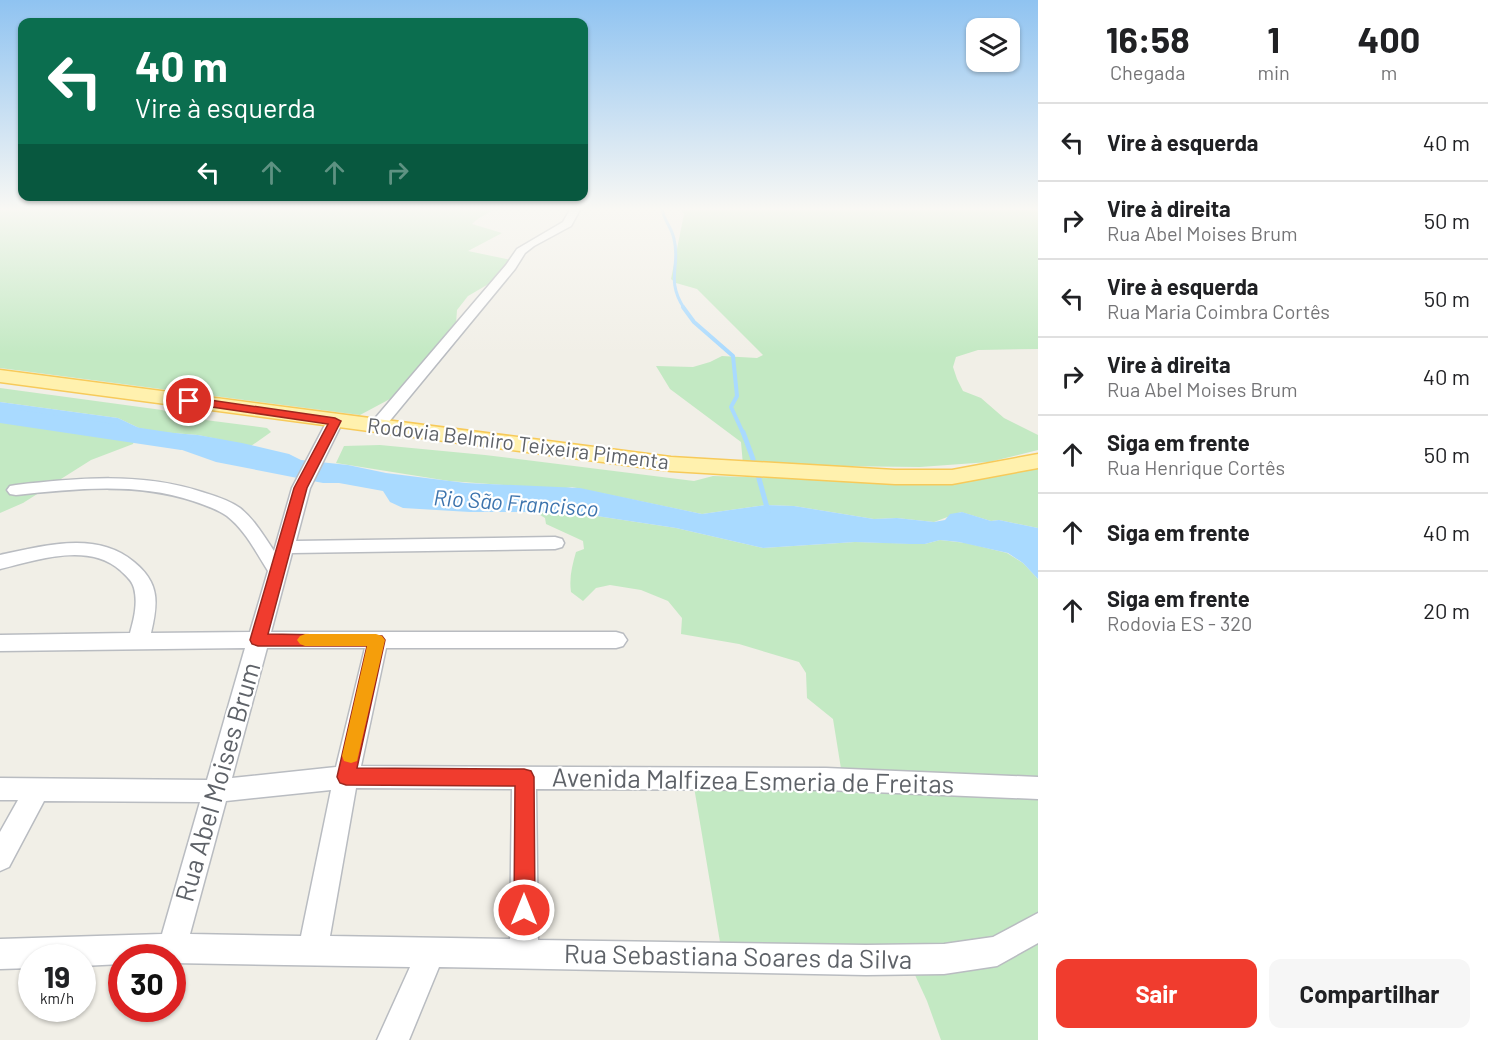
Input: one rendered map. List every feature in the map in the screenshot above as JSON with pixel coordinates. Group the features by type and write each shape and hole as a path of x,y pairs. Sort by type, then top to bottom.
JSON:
{"main road":[{"name":"Rodovia Belmiro Teixeira Pimenta","path":"0,376 671,464 895,477 952,477 1038,460"}],"street":[{"path":"377,426 431,364 518,257"},
{"name":"Rua Abel Moises Brum","path":"173,944 301,488 335,421"},
{"path":"16,490 125,481 168,488 210,500 233,512 278,571"},
{"path":"284,547 555,543"},
{"path":"0,562 70,548 101,551 119,558 144,584 146,606 139,641"},
{"path":"313,950 346,777 376,640"},
{"path":"0,643 616,640"},
{"name":"Avenida Malfizea Esmeria de Freitas","path":"0,789 216,791 346,777 826,778 1038,788"},
{"path":"524,777 524,954"},
{"path":"0,858 37,789"},
{"name":"Rua Sebastiana Soares da Silva","path":"186,948 866,960 944,959 997,951 1038,927"},
{"name":"Rua Sebastiana Soares da Silva","path":"0,954 108,950"},
{"path":"393,1040 430,952"}],"green space":[{"path":"0,257 494,257 511,260 492,282 468,296 457,310 456,324 403,392 360,415 0,368"},
{"path":"675,257 1038,257 1038,349 978,350 956,357 953,367 963,391 981,398 1004,418 1038,435 1038,450 989,462 920,467 743,465 741,442 670,389 656,366 693,367 722,356 757,358 763,355 697,289 676,283 671,279"},
{"path":"0,388 162,410 182,417 267,428 271,432 251,446 198,435 160,432 139,428 118,418 0,402"},
{"path":"0,418 89,425 109,431 137,434 133,444 91,460 23,503 0,513"},
{"path":"380,445 485,455 694,481 713,476 878,481 1038,464 1038,528 999,520 991,521 961,512 934,522 897,518 874,519 794,506 765,505 702,514 572,487 560,489 449,481 336,463 344,446"},
{"path":"570,512 676,528 763,548 855,542 925,544 940,540 966,543 1007,553 1023,563 1038,579 1038,1040 941,1040 927,1001 909,962 722,954 692,775 843,781 833,719 807,698 806,673 799,662 739,644 681,634 682,618 668,601 641,590 610,585 596,588 583,601 571,592 573,562 576,552 584,549 583,541 546,524 545,518 537,513"}],"water":[{"path":"0,402 118,418 139,428 242,443 289,454 301,460 466,483 580,488 702,514 765,505 794,506 874,519 897,518 934,522 945,520 950,514 962,512 991,521 999,520 1038,528 1038,579 1023,563 1008,553 959,542 940,540 925,544 910,544 855,542 763,548 676,528 570,512 470,512 403,508 390,502 383,491 339,483 323,483 216,462 137,434 109,431 89,425 0,418"}],"waterway":[{"path":"676,257 675,289 684,308"},
{"path":"683,307 694,322 733,356 737,396 731,407 743,433"},
{"name":"Rio São Francisco","path":"0,415 181,442"},
{"path":"743,432 753,459"},
{"path":"758,475 768,511"}],"slow traffic":[{"path":"305,640 376,640 351,756"}],"route":[{"path":"189,401 335,421 301,488 258,640 376,640 346,777 524,777 524,910"}]}
